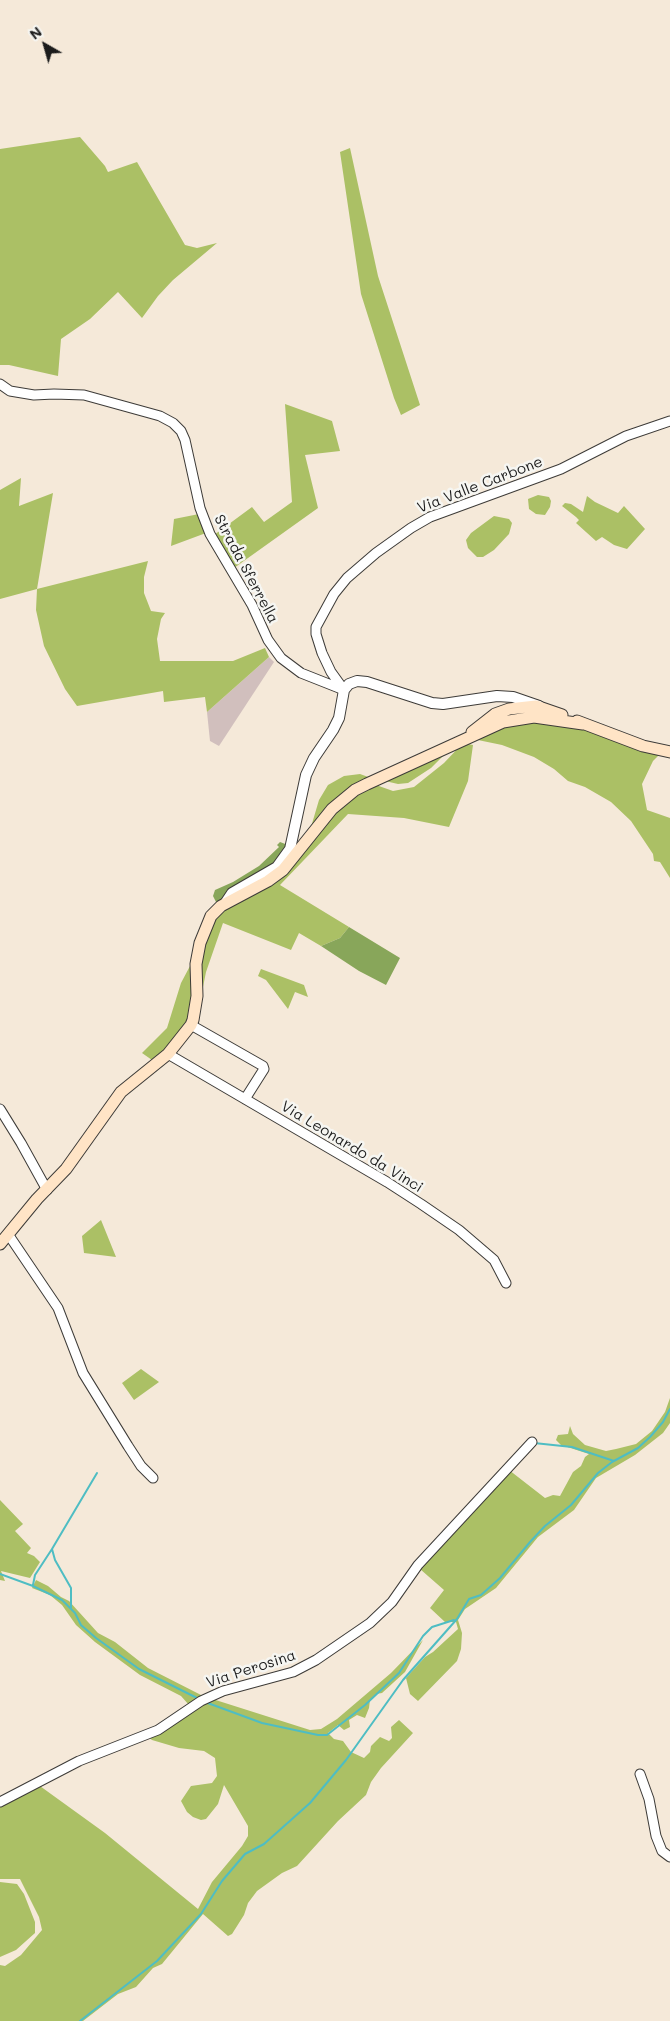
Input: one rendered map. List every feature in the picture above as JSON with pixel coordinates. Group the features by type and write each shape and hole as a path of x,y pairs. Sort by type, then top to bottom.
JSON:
{"main road":[{"path":"466,738 495,714 529,706 542,707 643,746 670,752"},
{"path":"514,708 534,717 583,724"},
{"path":"0,1244 66,1169 121,1092 168,1054 191,1025 194,1020 197,996 196,964 200,943 211,916 226,902 268,881 283,870 332,808 355,790 498,724 513,713 514,708"},
{"path":"498,724 534,717"}],"street":[{"name":"Strada Sferrella","path":"0,384 10,391 34,395 84,395 160,416 173,423 181,431 185,440 200,508 210,534 252,605 268,640 281,658 301,674 344,690"},
{"name":"Via Valle Carbone","path":"344,690 331,672 322,653 316,634 316,627 334,594 347,578 369,559 411,528 430,517 561,469 626,436 670,422"},
{"path":"226,902 232,893 278,867 290,849 306,775 314,758 339,718 344,690 349,684 357,681 368,682 432,703 442,704 509,697 542,707"},
{"path":"509,697 514,703 514,708"},
{"path":"492,698 514,708"},
{"path":"483,722 498,705 492,698"},
{"path":"191,1025 263,1066 264,1069 252,1092 245,1099"},
{"name":"Via Leonardo da Vinci","path":"168,1054 387,1182 451,1225 494,1260 506,1283"},
{"path":"0,1109 47,1190"},
{"path":"8,1234 58,1308 83,1373 141,1466 153,1478"},
{"name":"Via Perosina","path":"0,1802 79,1761 158,1730 201,1701 216,1694 293,1672 316,1660 370,1623 392,1602 418,1565 532,1442"},
{"path":"640,1774 649,1800 656,1836 662,1851 670,1857"}],"shaded area":[{"path":"269,657 274,662 219,746 210,741 207,712"}],"green space":[{"path":"80,137 108,172 137,162 185,245 197,248 217,243 173,280 158,296 142,318 118,292 90,319 61,339 58,376 9,365 0,365 0,149"},
{"path":"350,148 378,276 420,405 401,415 361,294 340,152"},
{"path":"285,404 332,421 340,451 305,455 318,508 234,568 214,535 252,507 264,522 292,502"},
{"path":"21,478 19,506 53,493 37,589 0,599 0,490"},
{"path":"538,495 549,497 551,501 545,515 536,514 529,509 528,499"},
{"path":"587,496 618,513 624,506 645,529 627,549 614,545 602,537 596,541 576,523 579,520 562,506 565,503 571,504 583,512"},
{"path":"199,514 206,533 171,546 174,519"},
{"path":"494,516 509,519 512,523 509,534 494,550 483,557 477,557 468,548 466,540 471,533"},
{"path":"148,561 144,577 144,593 151,611 165,613 161,619 157,639 160,661 233,661 265,648 269,657 207,712 205,697 164,702 163,691 77,706 65,689 44,646 36,610 37,589"},
{"path":"537,722 583,728 661,753 653,761 642,784 647,810 670,818 670,878 660,862 654,861 653,854 631,821 611,802 585,787 568,781 554,769 534,757 502,745 473,739 513,724"},
{"path":"463,743 473,745 468,781 449,827 404,818 348,814 280,885 349,927 340,938 321,946 299,933 291,950 223,923 206,972 192,1029 152,1060 142,1053 167,1028 181,983 216,917 357,794 376,785 393,791 414,787 444,763"},
{"path":"446,753 431,768 408,783 398,784 385,781"},
{"path":"360,774 371,778 311,827 319,800 328,785 344,776"},
{"path":"280,842 288,845 281,856 269,868 231,890 217,904 213,896 215,890 233,882 259,866 279,847 277,845"},
{"path":"349,927 400,958 386,985 359,971 321,946 340,938"},
{"path":"261,969 304,985 308,997 295,992 288,1009 266,980 258,976"},
{"path":"101,1220 116,1257 84,1253 82,1236"},
{"path":"141,1369 159,1382 134,1400 122,1383"},
{"path":"670,1398 670,1423 663,1433 635,1455 596,1478 574,1510 538,1537 496,1588 465,1609 458,1620 462,1633 461,1649 457,1661 418,1701 410,1694 406,1678 425,1657 458,1629 456,1622 445,1622 430,1608 444,1590 420,1569 509,1470 545,1498 553,1495 560,1496 573,1472 581,1466 585,1457 589,1454 561,1445 556,1440 558,1435 568,1434 570,1426 573,1434 585,1445 606,1451 636,1444 652,1431 665,1412"},
{"path":"0,1500 23,1524 15,1531 31,1548 27,1553 34,1556 40,1562 30,1578 1,1571 5,1581 0,1580"},
{"path":"36,1580 69,1601 98,1633 115,1642 148,1668 203,1696 310,1730 321,1729 337,1719 391,1673 423,1640 405,1672 382,1693 376,1694 370,1700 365,1718 357,1715 349,1720 350,1727 344,1730 338,1725 328,1733 334,1739 343,1741 351,1752 364,1758 370,1752 371,1746 380,1737 389,1741 392,1738 391,1727 399,1720 413,1733 381,1768 371,1782 366,1795 338,1821 297,1866 282,1873 257,1891 248,1903 244,1915 232,1934 228,1936 203,1914 162,1964 153,1968 136,1987 118,1994 83,2021 0,2021 0,1965 5,1966 21,1955 42,1930 39,1917 20,1879 0,1879 0,1797 33,1781 105,1833 198,1909 212,1882 242,1846 248,1836 248,1826 224,1785 218,1804 206,1819 201,1820 187,1812 181,1801 191,1786 212,1783 217,1776 215,1758 204,1751 179,1748 152,1740 142,1732 164,1722 189,1705 181,1696 140,1675 95,1642 76,1625 62,1605 50,1595 32,1588"},
{"path":"0,1882 17,1884 24,1894 35,1922 35,1933 16,1950 0,1957"}],"waterway":[{"path":"80,2021 157,1961 201,1914 222,1881 245,1854 264,1844 310,1803 346,1760 403,1680 457,1619 469,1599 481,1595 500,1578 530,1542 545,1526 571,1505 598,1473 612,1462 638,1448 650,1437 663,1422 670,1409"},
{"path":"534,1443 572,1447 614,1461"},
{"path":"71,1609 71,1588 55,1560 52,1549 97,1473"},
{"path":"33,1585 35,1575 52,1549"},
{"path":"0,1574 33,1586 62,1600 75,1613 81,1625 96,1638 139,1669 197,1698"},
{"path":"205,1702 262,1723 318,1735 327,1735 365,1705 399,1673 423,1636 432,1627 454,1620"}]}
